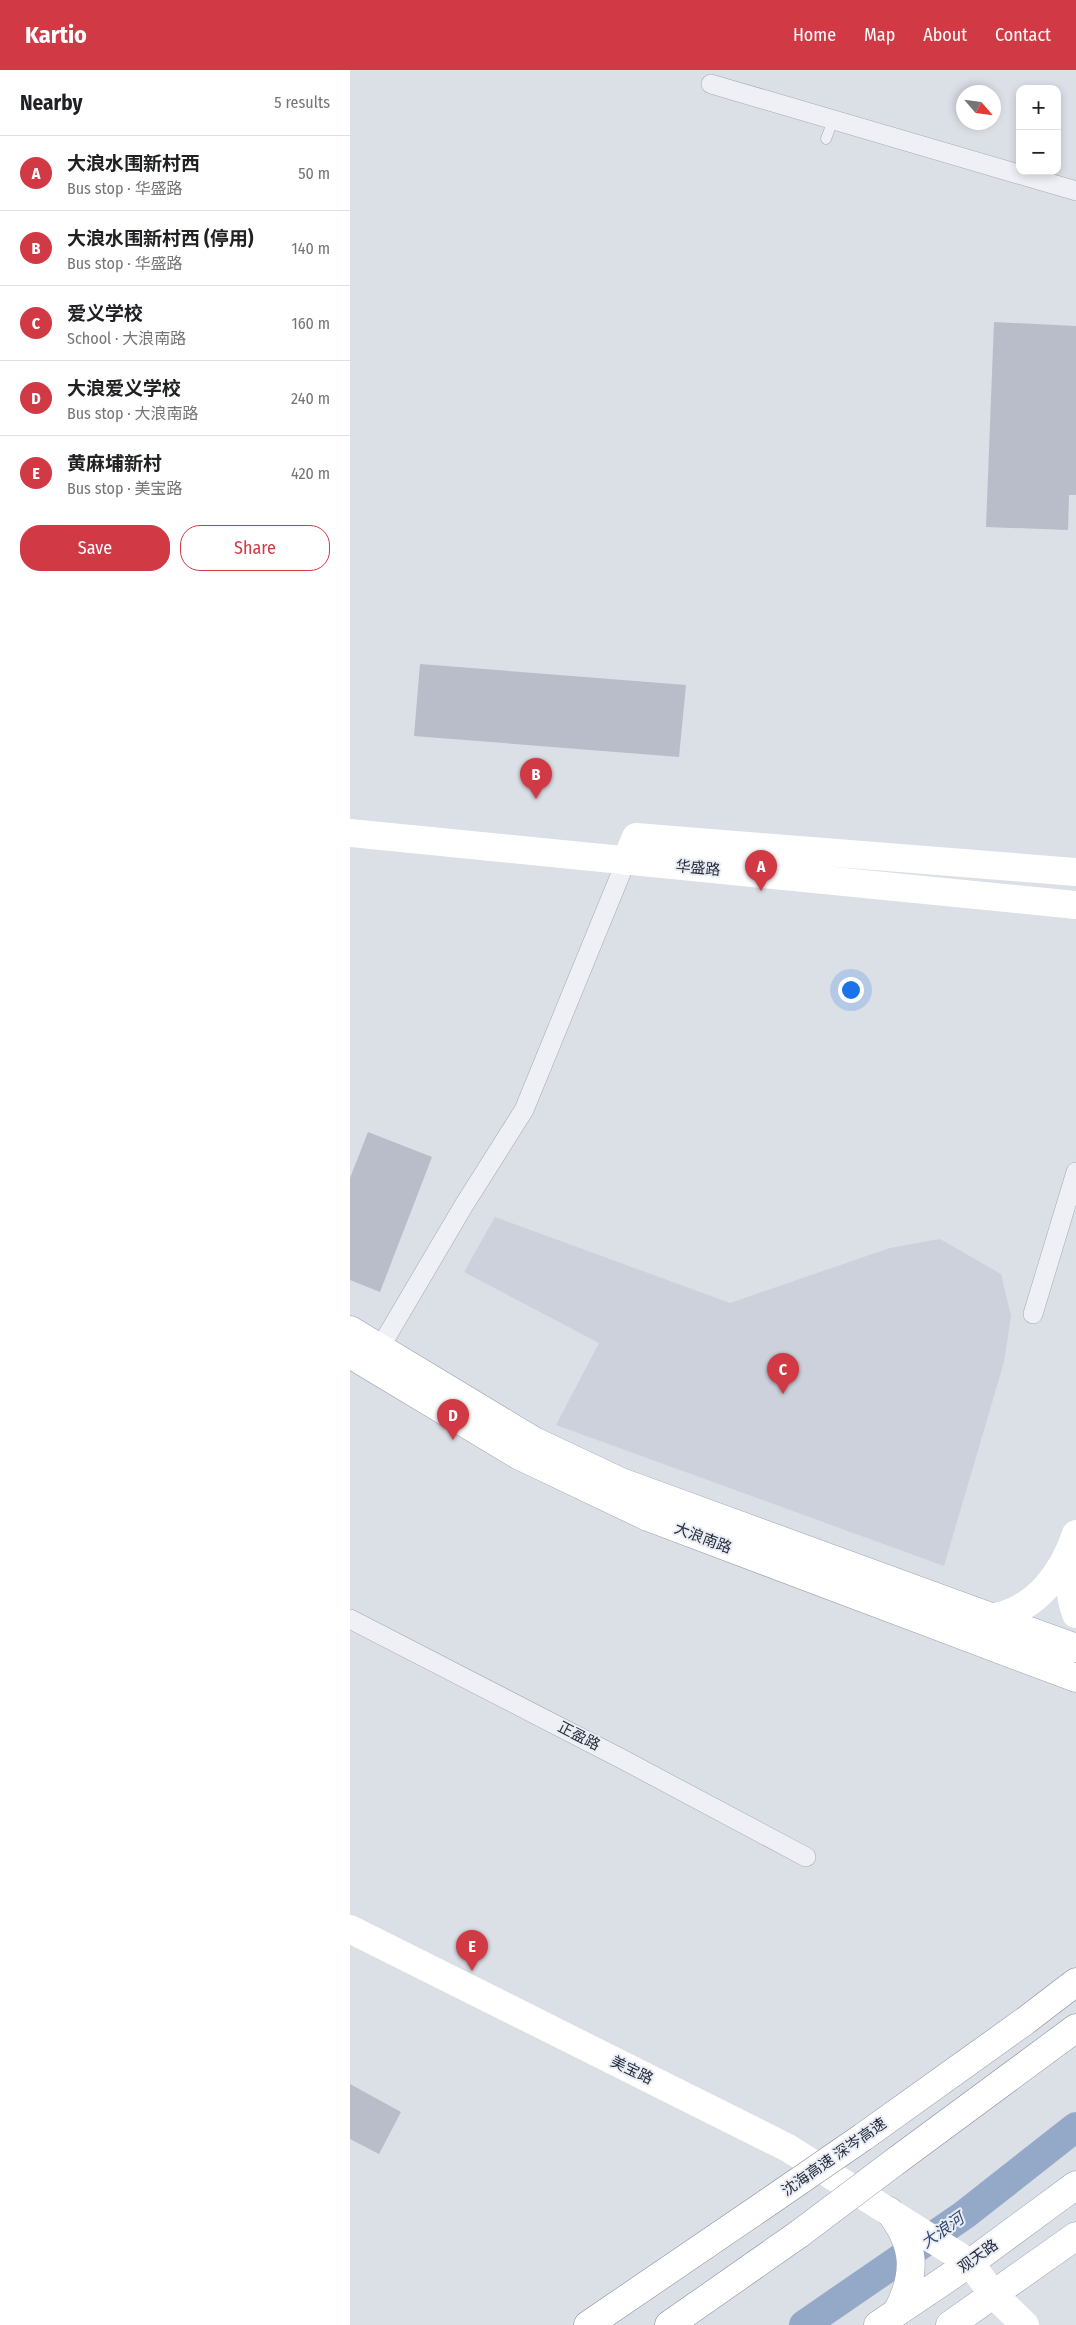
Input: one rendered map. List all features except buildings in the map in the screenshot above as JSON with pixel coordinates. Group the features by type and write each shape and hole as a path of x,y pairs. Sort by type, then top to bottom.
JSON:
{"main road":[{"name":"华盛路","path":"350,833 1076,872"},
{"name":"华盛路","path":"631,849 868,883 1076,905"},
{"name":"大浪南路","path":"350,1330 381,1346 534,1440 621,1482 996,1617 1076,1648"},
{"name":"大浪南路","path":"350,1354 518,1455 553,1474 648,1517 1076,1678"},
{"path":"996,1617 1019,1610 1038,1596 1049,1585 1074,1541"},
{"path":"1074,1541 1069,1583 1076,1614"},
{"name":"美宝路","path":"350,1929 788,2148 898,2220 970,2262"},
{"name":"沈海高速 深岑高速","path":"588,2325 863,2138 1026,2021 1076,1982"},
{"path":"668,2325 799,2234 1076,2028"},
{"name":"观天路","path":"888,2319 1076,2185"},
{"path":"888,2319 908,2287 911,2263 910,2251 898,2220"},
{"path":"950,2325 1076,2236"},
{"path":"970,2262 993,2294 1025,2325"}],"street":[{"path":"712,84 833,120 1044,176 1076,191"},
{"path":"381,1346 464,1205 524,1110 631,849"},
{"path":"1033,1314 1076,1172"},
{"name":"正盈路","path":"350,1618 613,1754 806,1858"}],"lane":[{"path":"826,138 833,120"}],"shaded area":[{"path":"495,1217 730,1303 890,1248 940,1239 1001,1274 1011,1316 1004,1362 944,1566 556,1425 599,1343 464,1272"}],"waterway":[{"name":"大浪河","path":"804,2325 964,2215 1076,2127"}],"place":[{"name":"大浪水围新村西 (停用)","path":"536,799"},
{"name":"大浪水围新村西","path":"761,891"},
{"name":"爱义学校","path":"783,1394"},
{"name":"大浪爱义学校","path":"453,1440"},
{"name":"黄麻埔新村","path":"472,1971"}]}
